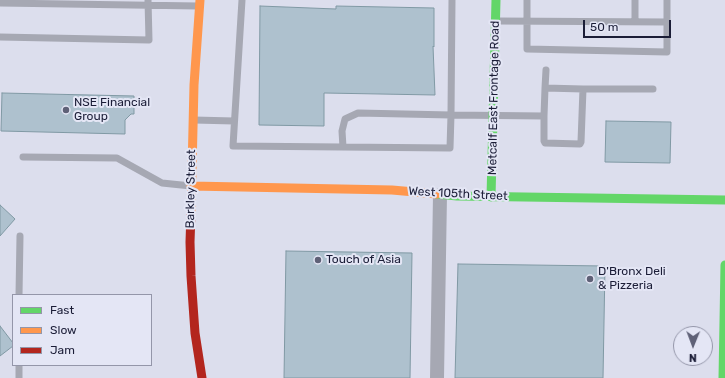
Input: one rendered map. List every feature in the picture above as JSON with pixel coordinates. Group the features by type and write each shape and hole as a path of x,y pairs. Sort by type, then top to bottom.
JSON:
{"street":[{"name":"Metcalf East Frontage Road","path":"491,197 496,0"},
{"name":"Barkley Street","path":"200,3 194,85 190,242 195,333 202,378"},
{"name":"West 105th Street","path":"191,186 392,190 457,196 491,197 725,200"},
{"path":"437,378 440,194"},
{"path":"723,378 725,265"}],"lane":[{"path":"242,0 233,146 450,148 452,0"},
{"path":"527,0 527,49 667,52 667,0"},
{"path":"635,0 635,22"},
{"path":"0,37 148,40 148,3"},
{"path":"0,4 200,3"},
{"path":"495,21 667,22"},
{"path":"546,70 544,116 545,143 580,144 582,142 583,89"},
{"path":"545,88 652,90"},
{"path":"343,147 342,131 345,119 358,113 544,116"},
{"path":"193,120 234,121"},
{"path":"23,157 117,158 162,183 191,186"},
{"path":"19,294 20,236"},
{"path":"19,366 19,378"}],"building":[{"path":"260,6 336,9 336,6 434,8 434,47 433,46 435,95 324,93 324,126 259,125"},
{"path":"2,93 134,96 134,114 131,114 125,120 125,134 1,131"},
{"path":"606,121 671,122 670,163 605,162"},
{"path":"0,205 15,219 0,236"},
{"path":"286,251 412,253 410,378 284,378"},
{"path":"458,264 605,266 603,378 455,378"},
{"path":"0,326 12,342 12,347 0,356"}],"traffic: fast":[{"path":"491,197 496,0"},
{"path":"437,194 457,196 725,200"},
{"path":"723,378 725,265"}],"traffic: slow":[{"path":"191,213 194,85 200,0"},
{"path":"191,186 392,190 437,194"}],"traffic: jam":[{"path":"191,213 191,276 195,333 202,378"}],"place":[{"name":"NSE Financial Group","path":"66,110"},
{"name":"Touch of Asia","path":"318,260"},
{"name":"D'Bronx Deli & Pizzeria","path":"590,279"}]}
